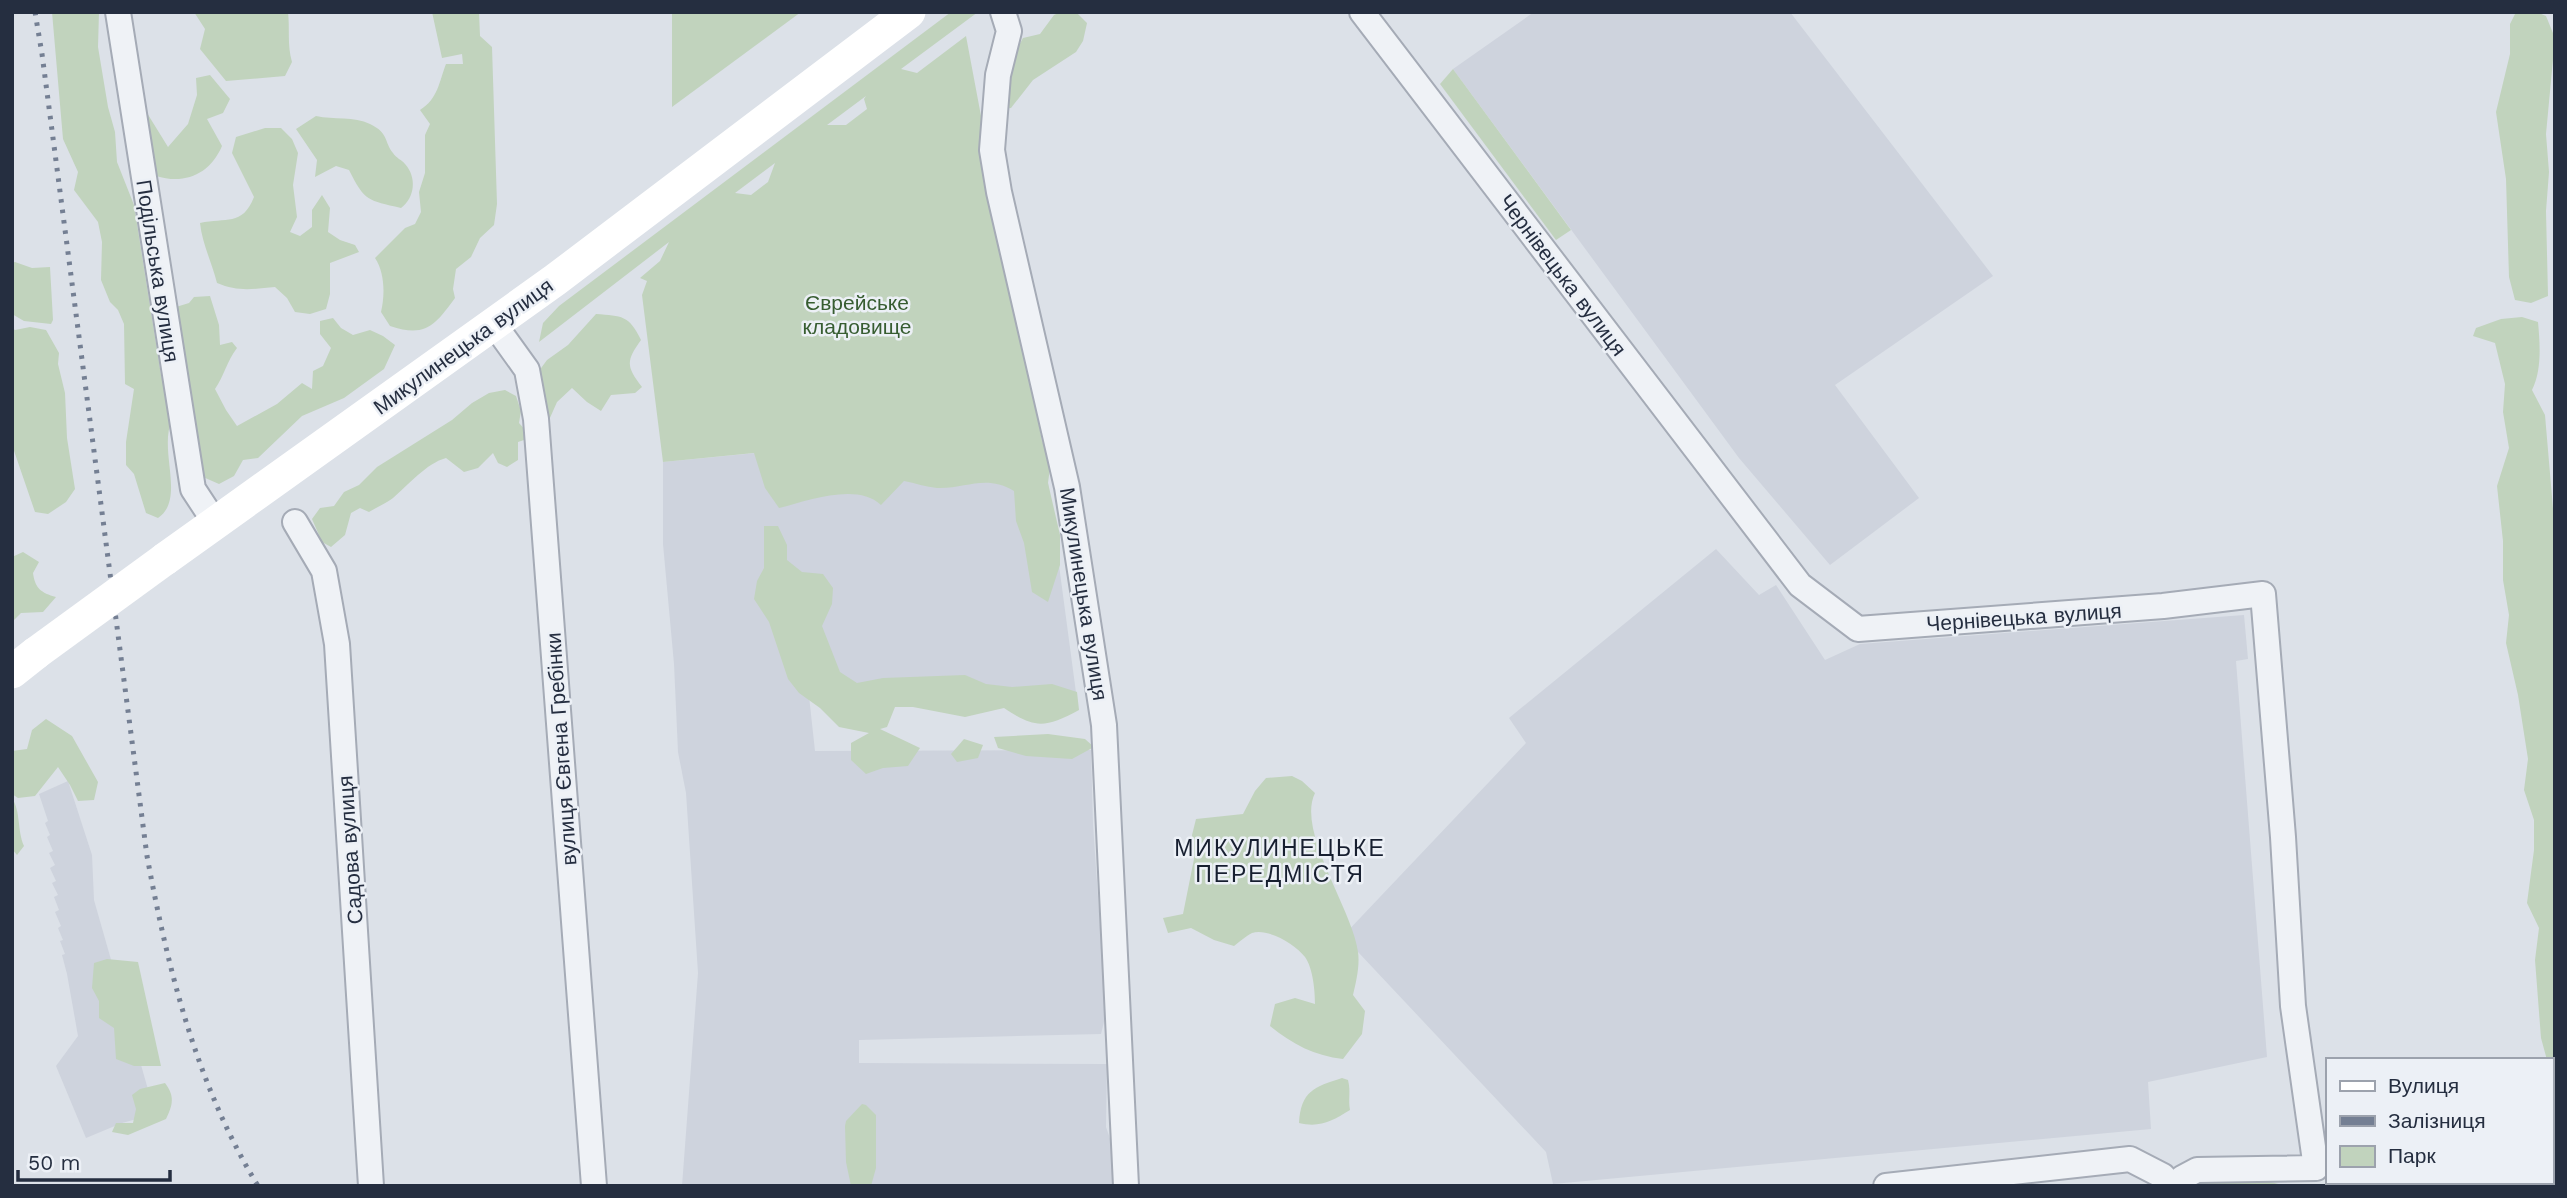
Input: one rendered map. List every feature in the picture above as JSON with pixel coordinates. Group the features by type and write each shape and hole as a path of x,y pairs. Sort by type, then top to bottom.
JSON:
{"main road":[{"name":"Микулинецька вулиця","path":"24,663 494,324 909,12"}],"street":[{"name":"Подільська вулиця","path":"118,12 193,489 216,524"},
{"name":"Микулинецька вулиця","path":"1003,12 1009,31 994,101 992,150 999,192 1067,487 1104,725 1126,1186"},
{"name":"Чернівецька вулиця","path":"1362,12 1800,585 1858,629 2163,606 2263,594 2283,837 2293,1006 2316,1168 2197,1170 2174,1186 2163,1176 2130,1159 1886,1186"},
{"name":"вулиця Євгена Гребінки","path":"494,324 527,370 536,419 594,1186"},
{"name":"Садова вулиця","path":"295,522 324,570 337,644 371,1186"}],"shaded area":[{"path":"1534,12 1790,12 1993,276 1835,385 1919,498 1830,565 1739,458 1453,69"},
{"path":"776,451 1045,460 1077,700 809,696 815,751 1091,750 1093,824 1106,1014 1101,1034 859,1040 859,1063 1107,1064 1106,1127 1114,1150 1118,1186 682,1186 698,973 686,793 678,752 674,664 663,544 663,462"},
{"path":"1716,549 1759,595 1776,585 1825,660 1860,644 2244,615 2248,659 2236,661 2267,1057 2148,1082 2151,1129 1553,1184 1546,1152 1343,936 1526,743 1509,718"},
{"path":"68,781 92,855 94,900 155,1114 122,1123 86,1138 56,1066 78,1036 62,955 65,954 60,941 63,940 58,928 61,926 55,912 59,910 54,897 58,895 52,883 56,881 50,868 55,865 49,853 53,851 47,837 50,835 45,823 48,821 39,794"}],"green space":[{"path":"52,12 99,12 98,47 115,132 117,162 134,205 161,375 172,420 168,445 170,499 166,510 158,518 146,513 134,474 126,465 126,442 134,389 125,384 124,324 118,310 110,302 101,280 102,242 98,222 74,190 78,172 63,139"},
{"path":"194,12 288,12 292,62 285,76 226,81 200,49 205,29"},
{"path":"432,12 479,12 480,36 492,47 497,204 494,225 480,238 471,257 456,269 453,289 455,298 435,322 421,330 413,330 390,326 381,312 383,284 381,270 375,258 405,228 415,224 421,212 419,192 425,173 425,135 430,124 420,110 431,101 446,64 463,64 462,54 442,58"},
{"path":"672,12 801,12 672,107"},
{"name":"Єврейське кладовище","path":"951,12 978,12 901,69 917,73 966,36 1042,441 1051,460 1048,483 1060,535 1060,565 1048,602 1032,592 1024,543 1016,521 1014,491 1004,486 985,483 937,488 904,481 881,505 871,498 846,494 779,508 765,488 754,453 663,462 642,295 647,281 640,278 660,261 669,242 539,342 543,323 559,306","holes":["866,96 864,99 867,109 846,125 827,125","775,163 768,182 751,195 735,193"]},
{"path":"1076,12 1087,23 1083,41 1076,52 1033,80 1011,108 994,110 1012,58 1023,38 1040,34 1054,15"},
{"path":"2516,12 2536,12 2546,16 2555,38 2546,134 2549,172 2546,211 2548,296 2531,303 2515,300 2509,277 2506,179 2496,112 2510,54 2510,24"},
{"path":"1453,69 1571,230 1556,240 1440,84"},
{"path":"210,75 230,99 223,113 207,119 222,146 217,156 203,170 186,178 156,176 143,129 147,113 168,147 188,124 197,95 196,78"},
{"path":"316,116 357,120 380,131 393,153 409,169 413,187 406,204 401,208 374,201 359,188 349,170 336,166 315,177 317,160 296,129"},
{"path":"265,128 281,128 292,139 298,153 293,185 297,217 290,232 300,236 312,227 312,210 322,195 330,208 328,232 355,245 359,252 330,263 330,294 326,309 310,314 295,312 287,298 275,287 239,289 217,283 203,238 200,223 238,217 249,206 254,197 232,153 236,137"},
{"path":"12,263 32,268 50,267 51,324 24,321 12,314"},
{"path":"210,296 219,325 220,345 232,342 237,348 215,389 237,426 277,404 302,383 312,389 313,371 323,366 331,348 320,334 320,321 333,318 341,328 353,335 370,330 395,345 384,369 344,398 302,416 258,458 243,460 234,476 219,484 203,477 176,307 189,303 194,297"},
{"path":"596,314 624,318 637,332 641,340 630,363 633,374 642,387 635,393 611,395 601,411 572,388 557,402 545,429 525,390 547,360 568,345"},
{"path":"2522,317 2538,322 2539,365 2532,390 2545,415 2555,532 2555,1164 2553,1058 2546,1058 2541,1038 2535,960 2539,928 2527,903 2534,850 2534,820 2524,790 2528,759 2518,695 2506,643 2509,615 2503,580 2503,541 2497,486 2509,448 2503,412 2505,384 2495,343 2473,336 2476,328 2501,319"},
{"path":"30,327 46,330 59,353 58,364 65,393 67,438 75,489 66,502 48,514 35,512 12,445 12,328 15,330"},
{"path":"505,390 516,396 521,411 519,423 527,432 527,439 518,442 518,460 507,467 498,463 493,453 478,468 464,472 446,458 425,469 388,502 369,512 360,508 351,513 345,535 331,547 322,542 312,519 320,508 334,506 344,492 359,485 377,467 452,420 472,403 489,393"},
{"path":"764,526 778,526 787,545 787,560 802,572 823,574 833,588 832,604 822,626 840,672 857,683 883,678 965,675 986,684 1012,687 1052,684 1077,692 1079,710 1040,724 1024,720 1004,708 965,717 913,707 895,707 887,727 880,729 920,748 908,766 883,768 866,774 851,760 851,743 869,733 839,727 820,708 799,693 788,679 769,622 754,599 757,581 764,568"},
{"path":"23,552 39,562 33,573 37,586 46,594 56,597 43,612 21,613 12,622 12,557"},
{"path":"46,719 72,736 98,782 94,800 78,801 58,767 35,796 18,798 12,794 12,751 27,749 32,730"},
{"path":"1048,734 1085,739 1094,747 1072,759 1026,756 998,748 994,737"},
{"path":"964,739 983,745 978,758 957,762 951,754"},
{"path":"1292,776 1315,793 1311,809 1313,828 1358,952 1353,995 1365,1011 1362,1034 1343,1059 1304,1048 1270,1026 1275,1004 1295,998 1315,1004 1310,967 1295,947 1281,938 1258,932 1245,937 1234,946 1214,940 1191,928 1168,933 1163,918 1183,914 1194,859 1192,835 1196,819 1243,814 1255,791 1266,778"},
{"path":"12,798 17,809 24,846 17,855 12,849"},
{"path":"107,959 138,962 161,1066 134,1066 116,1059 114,1028 99,1018 99,1001 92,988 94,963"},
{"path":"1342,1078 1348,1080 1350,1110 1326,1122 1313,1125 1299,1123 1306,1097 1324,1084"},
{"path":"165,1083 172,1101 166,1119 128,1135 112,1132 116,1123 133,1123 136,1109 132,1095 140,1089"},
{"path":"862,1104 876,1115 876,1168 871,1186 851,1186 846,1162 845,1126 846,1121"},
{"path":"2210,1177 2253,1178 2287,1186 2192,1186"}],"railway":[{"path":"35,12 147,856 175,984 202,1068 218,1108 258,1186"}],"district":[{"name":"МИКУЛИНЕЦЬКЕ ПЕРЕДМІСТЯ","path":"1280,861"}]}
